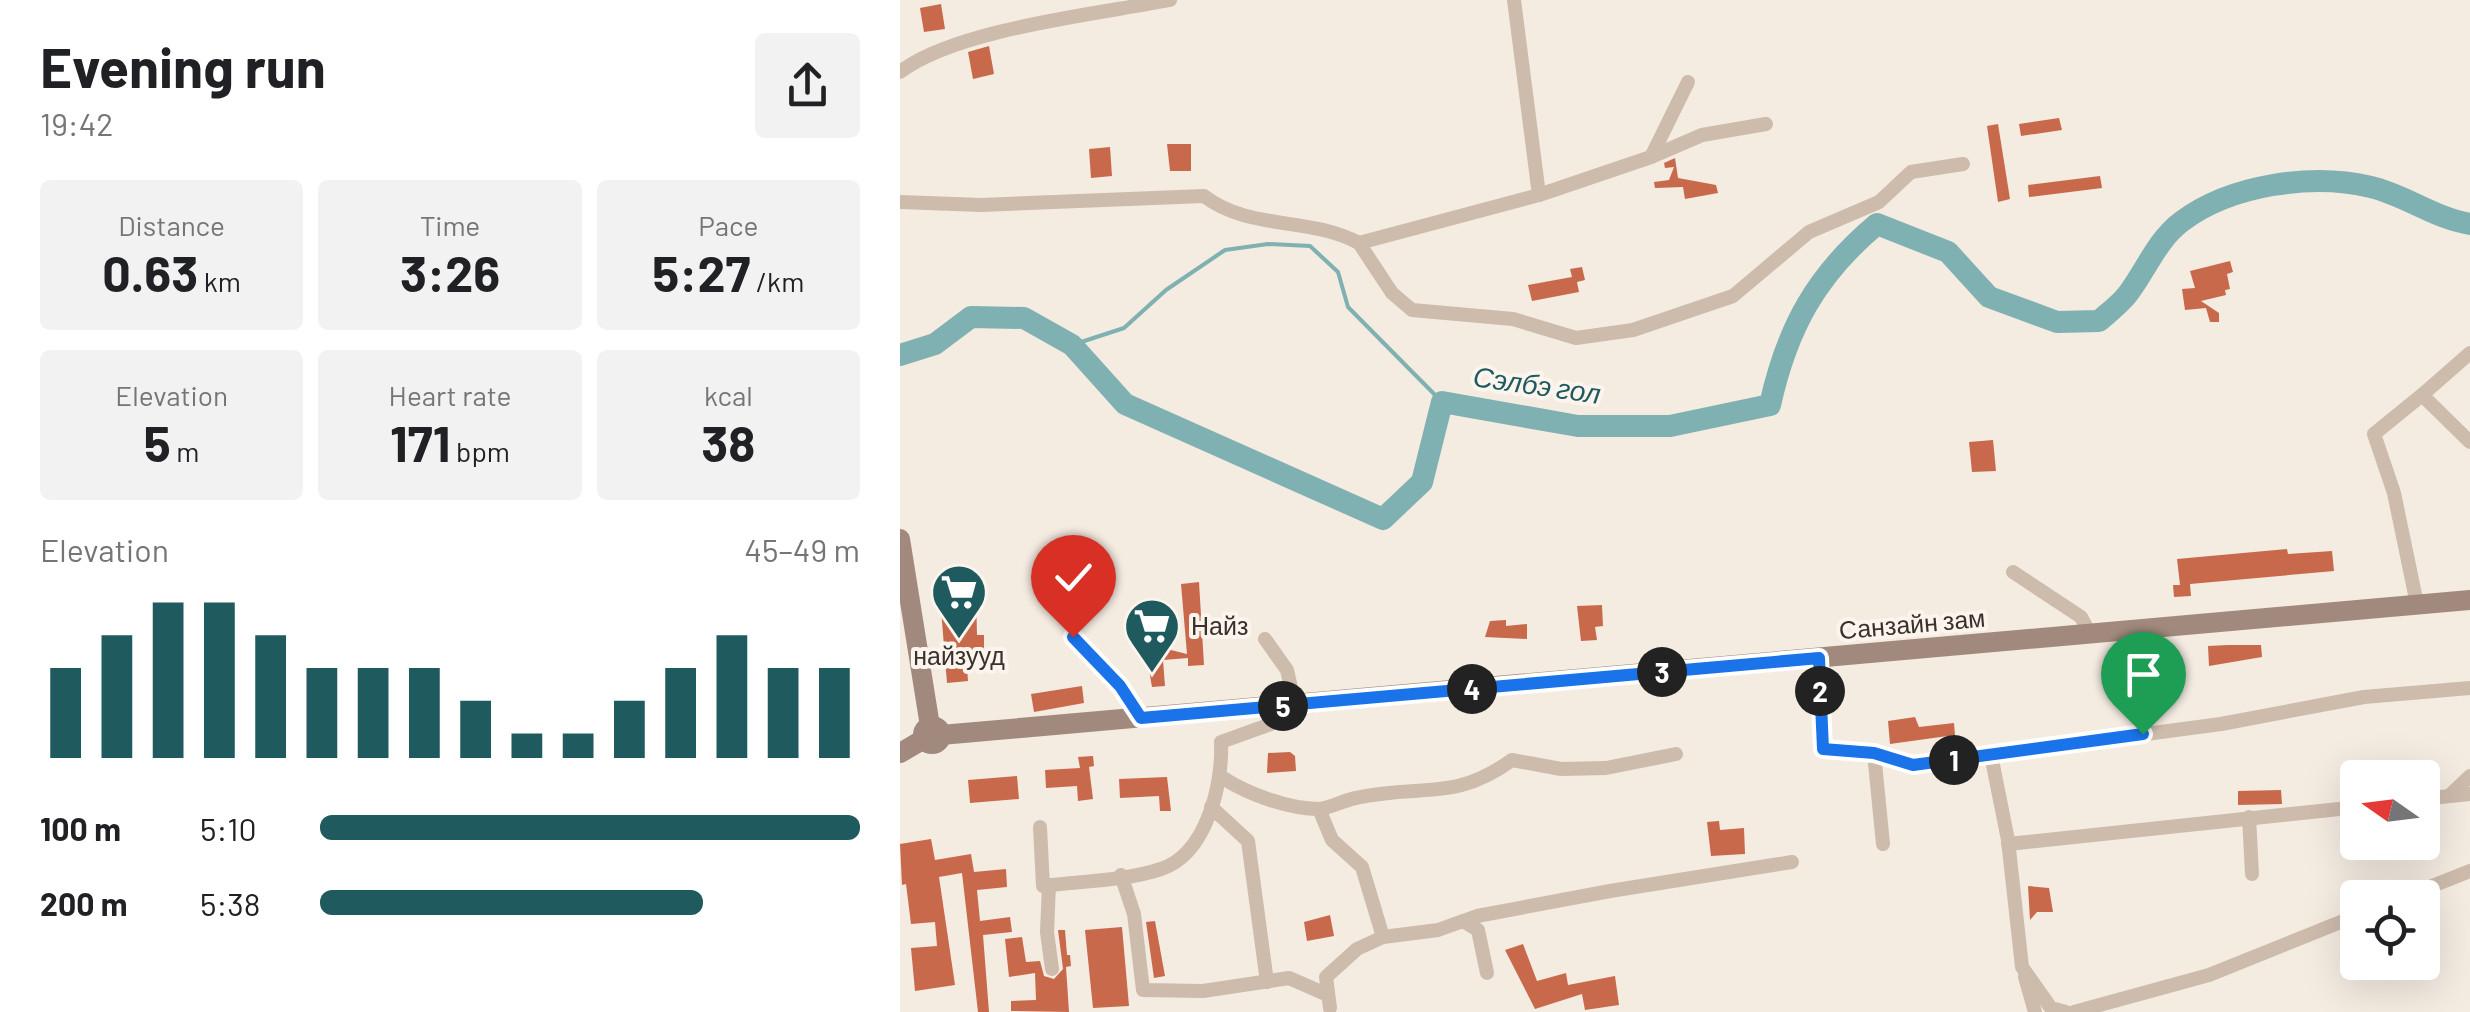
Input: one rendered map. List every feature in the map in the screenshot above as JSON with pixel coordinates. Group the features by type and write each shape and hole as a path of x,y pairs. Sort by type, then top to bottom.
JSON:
{"main road":[{"path":"900,540 932,733 900,753"},
{"name":"Санзайн зам","path":"932,733 1295,705 2470,600"}],"street":[{"path":"900,72 930,56 985,38 1170,0"},
{"path":"1514,0 1540,194"},
{"path":"1651,157 1688,82"},
{"path":"1359,244 1540,194 1651,157 1702,135 1766,124"},
{"path":"900,202 981,204 1204,196 1225,212 1254,220 1322,226 1359,244 1392,293 1412,310 1513,319 1576,338 1633,330 1733,296 1809,232 1879,202 1911,172 1963,164"},
{"path":"2417,604 2394,493 2374,434 2470,353"},
{"path":"2422,395 2470,442"},
{"path":"2012,572 2080,617 2090,634"},
{"path":"1073,637 1120,686 1141,718"},
{"path":"1040,827 1044,886 1163,869 1187,852 1223,778 1222,742 1285,719 1295,705 1287,670 1265,639"},
{"path":"1819,658 1823,749 1874,753 1913,765 2220,724 2364,697 2470,688"},
{"path":"1874,753 1883,844"},
{"path":"1223,778 1245,792 1319,809 1357,797 1459,788 1482,782 1512,760 1576,769 1676,754"},
{"path":"1991,754 2008,844 2022,967 2035,1012"},
{"path":"2448,796 2470,776"},
{"path":"2440,797 2469,794"},
{"path":"1212,807 1248,841 1267,982"},
{"path":"2008,844 2340,808"},
{"path":"1319,809 1332,840 1362,867 1382,937"},
{"path":"2249,817 2252,874"},
{"path":"1121,875 1134,914 1143,990 1203,990 1289,978 1329,1001 1326,978 1334,968 1357,949 1382,937 1438,930 1463,921 1792,862"},
{"path":"2440,883 2470,871"},
{"path":"1048,885 1046,922 1052,968"},
{"path":"1463,921 1478,930 1487,972"},
{"path":"2074,1012 2209,975 2340,923"},
{"path":"2022,967 2051,1008 2066,1012"}],"building":[{"path":"941,4 945,29 924,32 920,8"},
{"path":"989,46 994,74 973,79 968,52"},
{"path":"2059,118 2062,130 2021,136 2019,124"},
{"path":"1998,124 2010,199 1998,202 1987,126"},
{"path":"1167,144 1191,144 1191,171 1170,171"},
{"path":"1110,147 1112,176 1091,178 1089,149"},
{"path":"1675,158 1678,178 1716,185 1718,193 1685,199 1683,187 1655,188 1654,182 1669,180 1674,167 1665,168 1664,163"},
{"path":"2100,176 2102,188 2029,197 2028,185"},
{"path":"2230,261 2233,272 2227,274 2230,289 2225,290 2226,295 2201,301 2219,313 2219,322 2210,322 2206,308 2185,310 2182,289 2195,288 2190,271"},
{"path":"1582,267 1585,280 1577,282 1579,292 1532,301 1528,285 1572,277 1570,269"},
{"path":"1993,440 1996,471 1972,472 1969,442"},
{"path":"2287,549 2288,554 2332,551 2334,571 2190,584 2191,596 2174,597 2173,585 2180,585 2177,559"},
{"path":"1199,582 1204,665 1188,666 1188,658 1163,660 1165,686 1152,687 1140,619 1159,615 1163,648 1187,654 1181,584"},
{"path":"976,595 977,635 984,635 984,651 966,652 968,681 947,683 940,597"},
{"path":"1602,605 1603,626 1595,627 1597,640 1581,641 1577,606"},
{"path":"1506,620 1506,626 1527,624 1527,639 1485,637 1490,621"},
{"path":"2261,645 2262,657 2209,666 2208,646"},
{"path":"1082,686 1084,703 1034,712 1031,694"},
{"path":"1915,717 1919,727 1954,723 1955,735 1890,744 1888,721"},
{"path":"1290,752 1295,756 1296,771 1267,773 1268,753"},
{"path":"1093,756 1094,766 1089,767 1093,799 1078,801 1077,786 1046,788 1045,770 1080,768 1078,757"},
{"path":"1017,776 1019,799 970,803 968,780"},
{"path":"1167,777 1171,811 1160,811 1159,796 1120,798 1119,779"},
{"path":"2281,790 2282,804 2238,805 2238,791"},
{"path":"1719,821 1720,830 1744,828 1745,854 1711,856 1707,822"},
{"path":"931,839 935,860 971,854 974,872 1006,869 1007,887 977,890 980,921 1010,917 1012,932 983,935 989,1012 978,1012 962,873 939,877 955,985 915,991 911,948 937,946 935,922 911,924 906,884 902,885 900,844"},
{"path":"2028,886 2049,888 2053,912 2037,912 2030,920"},
{"path":"1330,915 1334,936 1307,941 1304,922"},
{"path":"1155,921 1165,976 1154,978 1146,922"},
{"path":"1122,927 1129,1006 1093,1008 1085,930"},
{"path":"1058,930 1065,930 1070,955 1071,966 1066,967 1069,1012 1011,1011 1011,1001 1036,1000 1035,973 1009,977 1005,939 1022,937 1026,962 1040,961 1044,976 1054,979 1063,969"},
{"path":"1523,944 1537,981 1566,973 1568,985 1615,976 1619,1005 1585,1010 1582,994 1535,1009 1505,950"}],"waterway":[{"name":"Сэлбэ гол","path":"900,355 935,344 971,317 1024,318 1072,345 1125,404 1383,519 1422,482 1442,402 1578,426 1670,426 1770,405 1785,351 1807,305 1837,263 1877,224 1948,252 1989,297 2057,322 2099,321 2127,295 2158,247 2181,222 2224,199 2273,185 2324,181 2371,187 2470,224"},
{"path":"1072,345 1124,328 1166,290 1225,250 1268,244 1310,246 1338,272 1348,307 1442,402"}],"place":[{"name":"найзууд","path":"959,641"},
{"name":"Найз","path":"1152,675"}],"route":[{"path":"1073,637 1120,686 1141,718 1819,658 1823,749 1874,753 1913,765 2143,734"}]}
